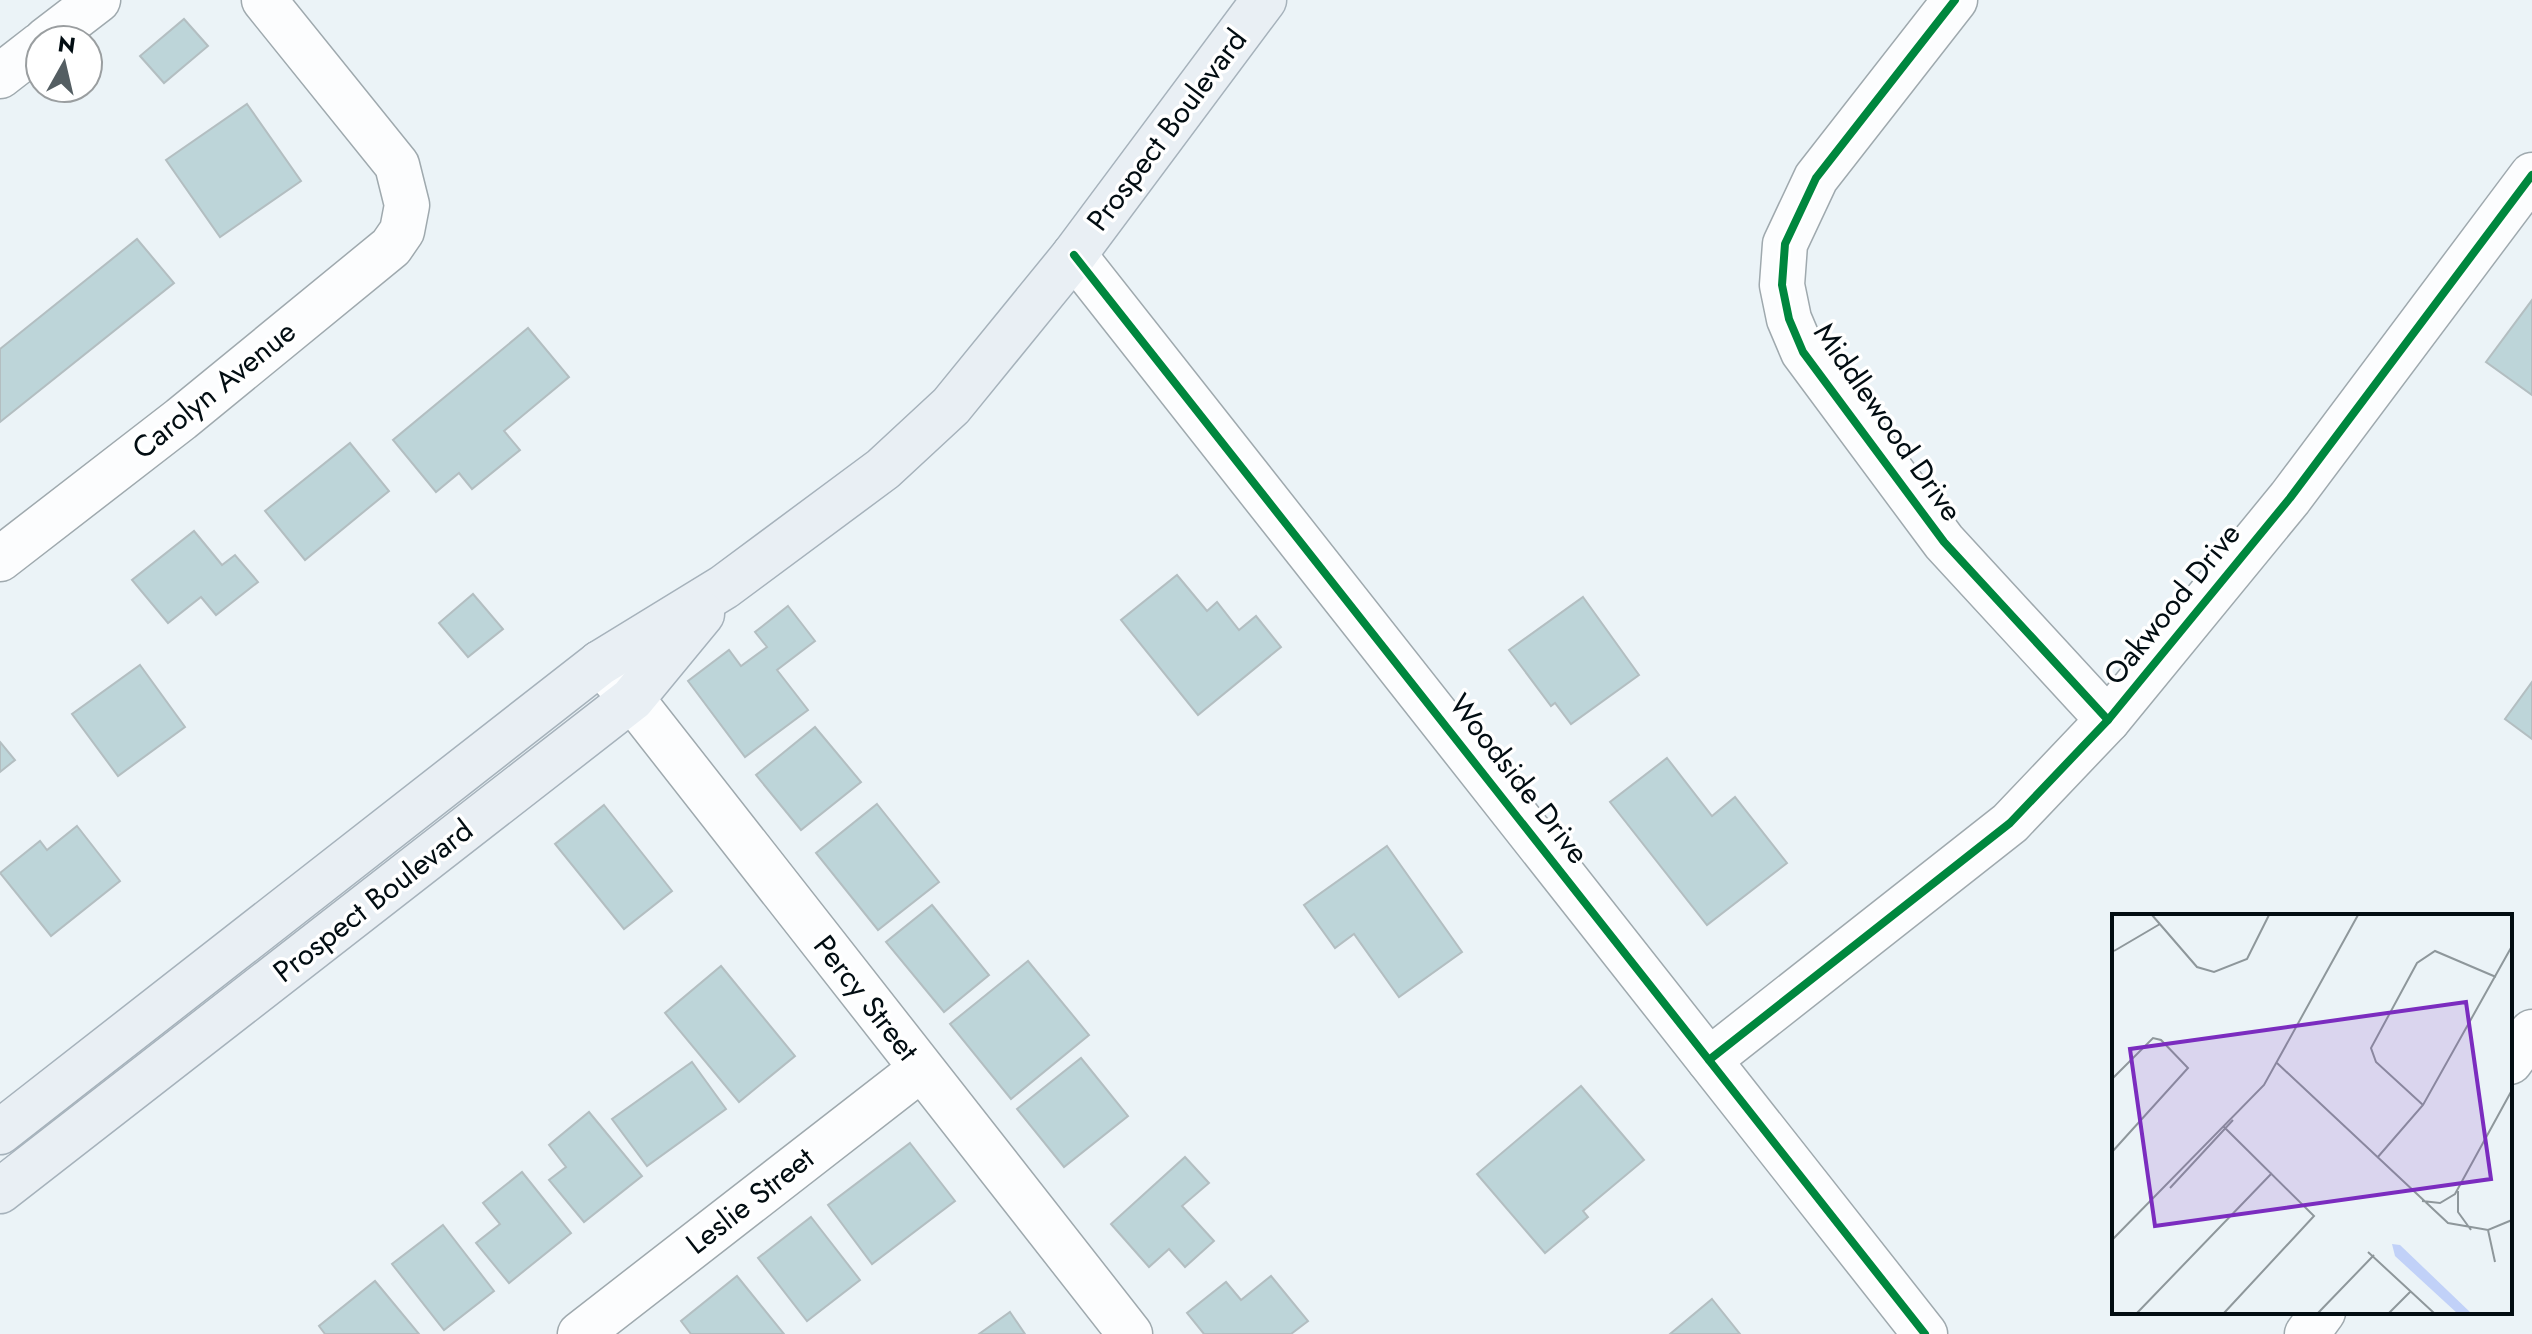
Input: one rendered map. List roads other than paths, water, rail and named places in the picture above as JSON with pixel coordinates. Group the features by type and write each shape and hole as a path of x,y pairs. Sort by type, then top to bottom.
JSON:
{"main road":[{"name":"Prospect Boulevard","path":"0,1132 600,663 724,587 883,469 951,406 1074,255 1264,0"},
{"name":"Prospect Boulevard","path":"0,1191 632,699 724,587"}],"street":[{"path":"67,24 98,0"},
{"name":"Carolyn Avenue","path":"0,559 181,419 391,247 402,231 407,205 397,165 264,0"},
{"name":"Middlewood Drive","path":"1955,0 1816,178 1785,244 1782,285 1789,319 1803,352 1944,542 2108,720"},
{"path":"0,76 24,57"},
{"name":"Oakwood Drive","path":"1709,1060 2010,823 2108,720 2290,498 2532,175"},
{"name":"Woodside Drive","path":"1074,255 1925,1334"},
{"name":"Percy Street","path":"600,663 632,699 1130,1334"},
{"path":"2512,1059 2532,1032"},
{"name":"Leslie Street","path":"580,1334 921,1069"},
{"path":"2307,1334 2322,1314"}]}
